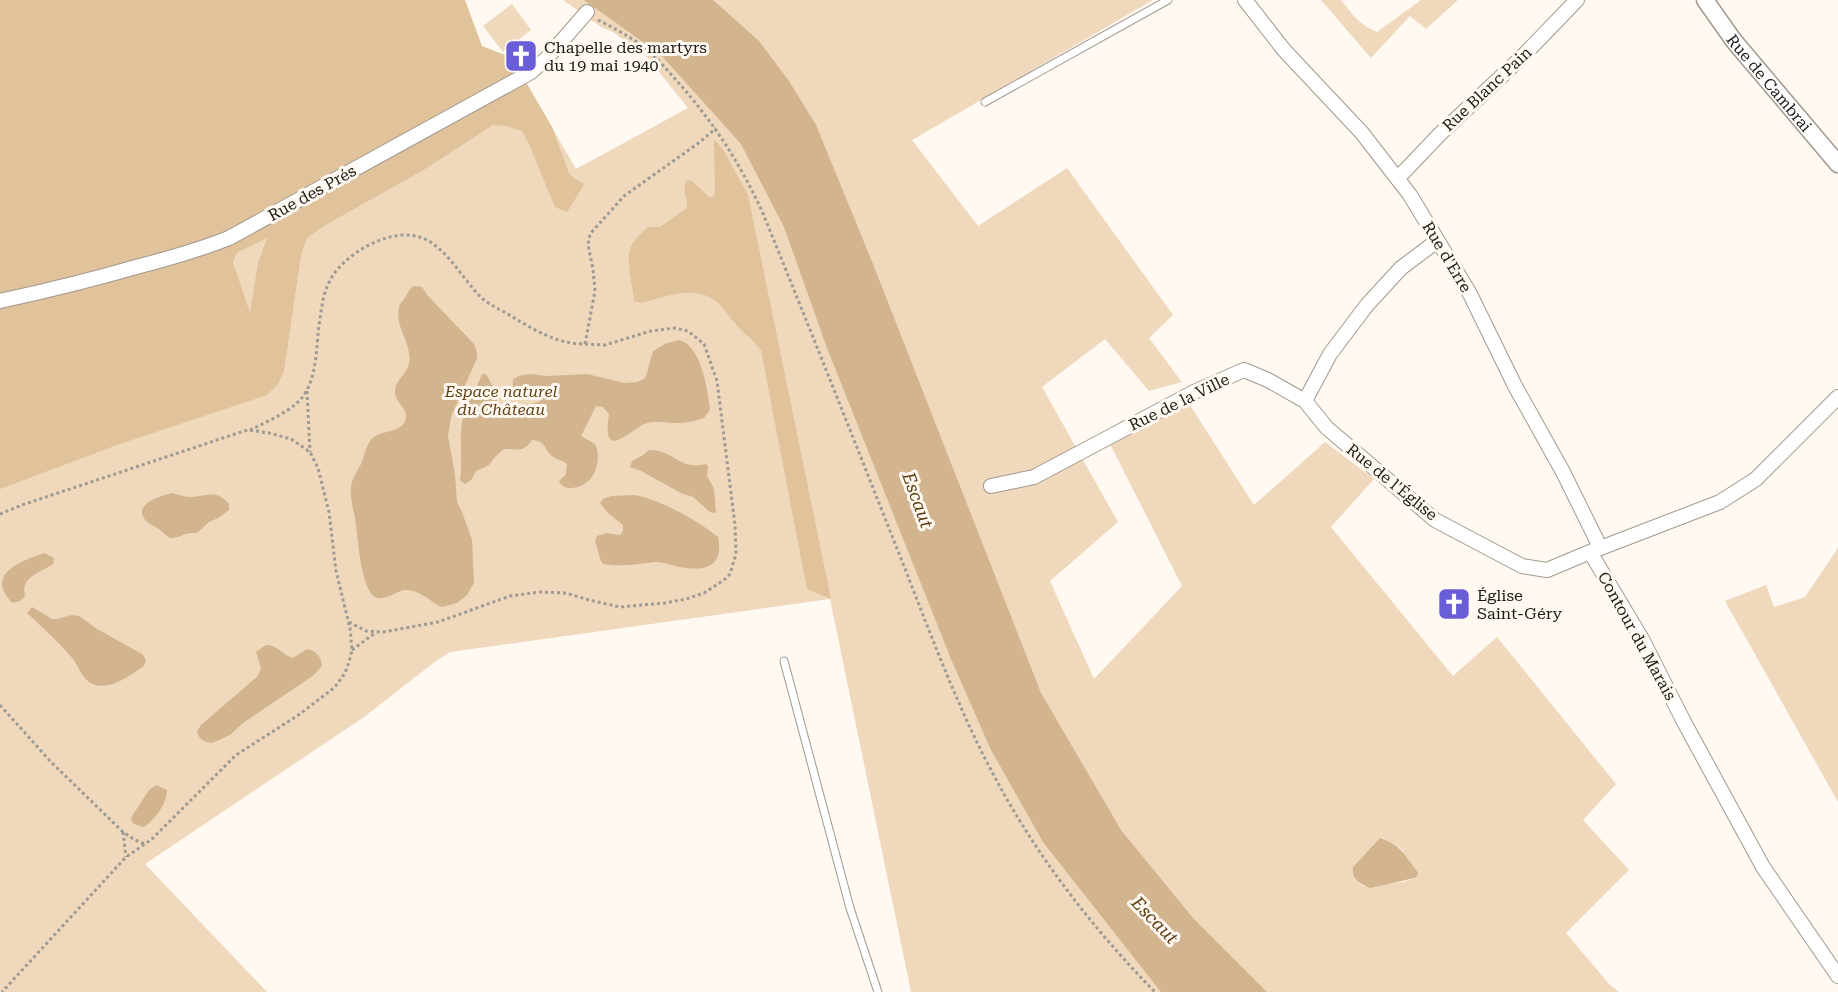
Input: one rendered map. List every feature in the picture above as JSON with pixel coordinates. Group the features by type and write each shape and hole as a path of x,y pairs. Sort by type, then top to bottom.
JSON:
{"street":[{"name":"Rue d'Erre","path":"1245,0 1284,50 1362,134 1410,195 1470,294 1515,386 1563,472 1595,550"},
{"name":"Rue Blanc Pain","path":"1398,178 1440,134 1522,57 1576,0"},
{"name":"Rue de Cambrai","path":"1705,0 1734,41 1838,164"},
{"name":"Rue des Prés","path":"0,301 111,274 203,248 229,238 531,72 547,58 587,12"},
{"path":"1305,401 1329,354 1366,305 1401,268 1437,241"},
{"name":"Rue de la Ville","path":"992,486 1034,477 1194,392 1244,370 1268,380 1305,401"},
{"name":"Contour du Marais","path":"1838,397 1756,480 1720,502 1595,550 1684,722 1763,867 1838,976"},
{"name":"Rue de l'Église","path":"1305,401 1327,428 1435,520 1522,566 1547,570 1595,550"}],"lane":[{"path":"985,102 1168,0"},
{"path":"784,661 850,908 878,992"}],"path":[{"path":"587,12 651,53 702,110 743,171 762,211 930,632 991,770 1034,841 1074,899 1155,992"},
{"path":"585,344 595,291 588,245 590,234 624,196 716,128"},
{"path":"0,514 249,430 298,403 307,389 314,367 322,303 331,279 336,271 354,255 374,243 392,237 408,235 424,238 440,249 488,303 546,336 572,344 605,345 651,331 675,328 688,331 704,344 717,381 735,525 736,554 730,574 724,580 704,593 665,603 620,607 566,593 532,593 494,601 438,622 375,633 349,622"},
{"path":"2,992 126,857 145,844 236,755 300,714 335,687 345,673 352,650 349,622 336,571 326,494 310,452 307,389"},
{"path":"249,430 291,439 310,452"},
{"path":"352,650 375,633"},
{"path":"0,705 51,762 123,832 145,844"},
{"path":"123,832 126,857"}],"green space":[{"name":"Espace naturel du Château","path":"563,0 1153,0 912,140 978,226 1067,168 1173,315 1149,338 1182,382 1149,391 1105,339 1042,387 1118,522 1050,581 1094,679 1182,586 1110,444 1188,402 1254,505 1325,442 1374,479 1331,527 1453,676 1497,637 1616,784 1583,820 1629,870 1566,933 1610,985 1619,992 911,992 830,599 450,652 364,717 145,864 267,992 0,992 0,462 261,351 233,262 237,253 532,93 576,169 688,108 647,57 613,32 601,27","holes":["1383,838 1396,845 1417,871 1415,878 1402,882 1363,886 1354,878 1353,867"]},
{"path":"1321,0 1341,0 1361,23 1377,32 1421,0 1458,0 1426,29 1410,16 1371,58"},
{"path":"512,4 531,30 503,52 483,26"},
{"path":"1838,548 1838,802 1725,601 1766,585 1774,607 1805,597"}],"shaded area":[{"path":"0,0 465,0 482,46 505,55 519,70 552,127 569,173 584,184 567,212 555,207 522,131 493,125 425,169 307,238 301,255 284,371 278,384 267,395 117,445 0,489","holes":["267,238 258,263 250,313 233,262 237,253"]},
{"path":"714,139 724,151 748,195 831,599 807,589 761,350 719,304 708,297 690,293 670,295 641,303 634,301 629,260 631,246 648,227 660,227 687,208 685,183 687,180 692,181 709,197 713,197 715,193"}],"water":[{"name":"Escaut","path":"584,0 713,0 759,41 789,81 816,125 873,264 1041,693 1121,830 1193,918 1267,992 1161,992 1043,842 991,750 951,659 827,348 784,227 741,144 661,55"},
{"path":"414,286 422,287 474,344 477,352 477,358 451,417 448,436 455,474 457,502 472,540 474,583 467,595 457,603 442,607 410,590 382,598 375,597 370,591 360,560 351,495 353,480 370,441 379,434 401,427 406,417 395,393 396,385 409,364 410,357 398,314 400,304"},
{"path":"679,340 693,350 702,369 710,410 704,418 683,423 647,423 619,440 613,441 609,438 609,414 603,407 596,406 581,436 595,444 598,461 596,470 585,484 575,488 562,485 559,481 566,474 567,464 552,456 543,444 532,440 523,449 504,449 489,465 476,471 472,479 465,484 460,480 462,422 482,374 486,374 489,379 501,416 505,418 510,409 516,416 523,405 538,402 543,395 538,390 517,392 514,390 513,379 531,374 547,376 587,374 625,383 637,382 644,379 653,351 667,343"},
{"path":"649,450 662,452 686,464 706,464 708,466 707,476 714,489 716,513 710,512 693,497 630,467 632,461"},
{"path":"172,493 187,497 209,494 219,496 229,504 229,510 209,522 197,533 170,538 147,522 142,511 149,502"},
{"path":"635,495 656,501 678,512 718,537 717,559 709,566 695,569 655,562 603,564 595,542 597,536 606,533 620,535 623,525 600,503 611,496"},
{"path":"44,553 54,558 53,564 28,580 25,584 25,596 20,601 12,603 2,585 6,573 17,564"},
{"path":"32,607 52,619 79,616 97,629 142,654 146,660 144,666 111,685 103,686 89,682 68,653 27,613"},
{"path":"266,645 293,658 307,649 310,650 319,657 322,666 314,675 243,723 230,735 212,743 202,740 197,731 201,725 258,676 261,668 256,652"},
{"path":"156,785 167,790 163,806 144,827 134,824 131,820 132,816 149,790"},
{"path":"1380,838 1393,843 1402,851 1417,871 1415,878 1370,888 1357,880 1353,875 1353,867"}],"place":[{"name":"Chapelle des martyrs du 19 mai 1940","path":"521,56"},
{"name":"Église Saint-Géry","path":"1454,604"}]}
